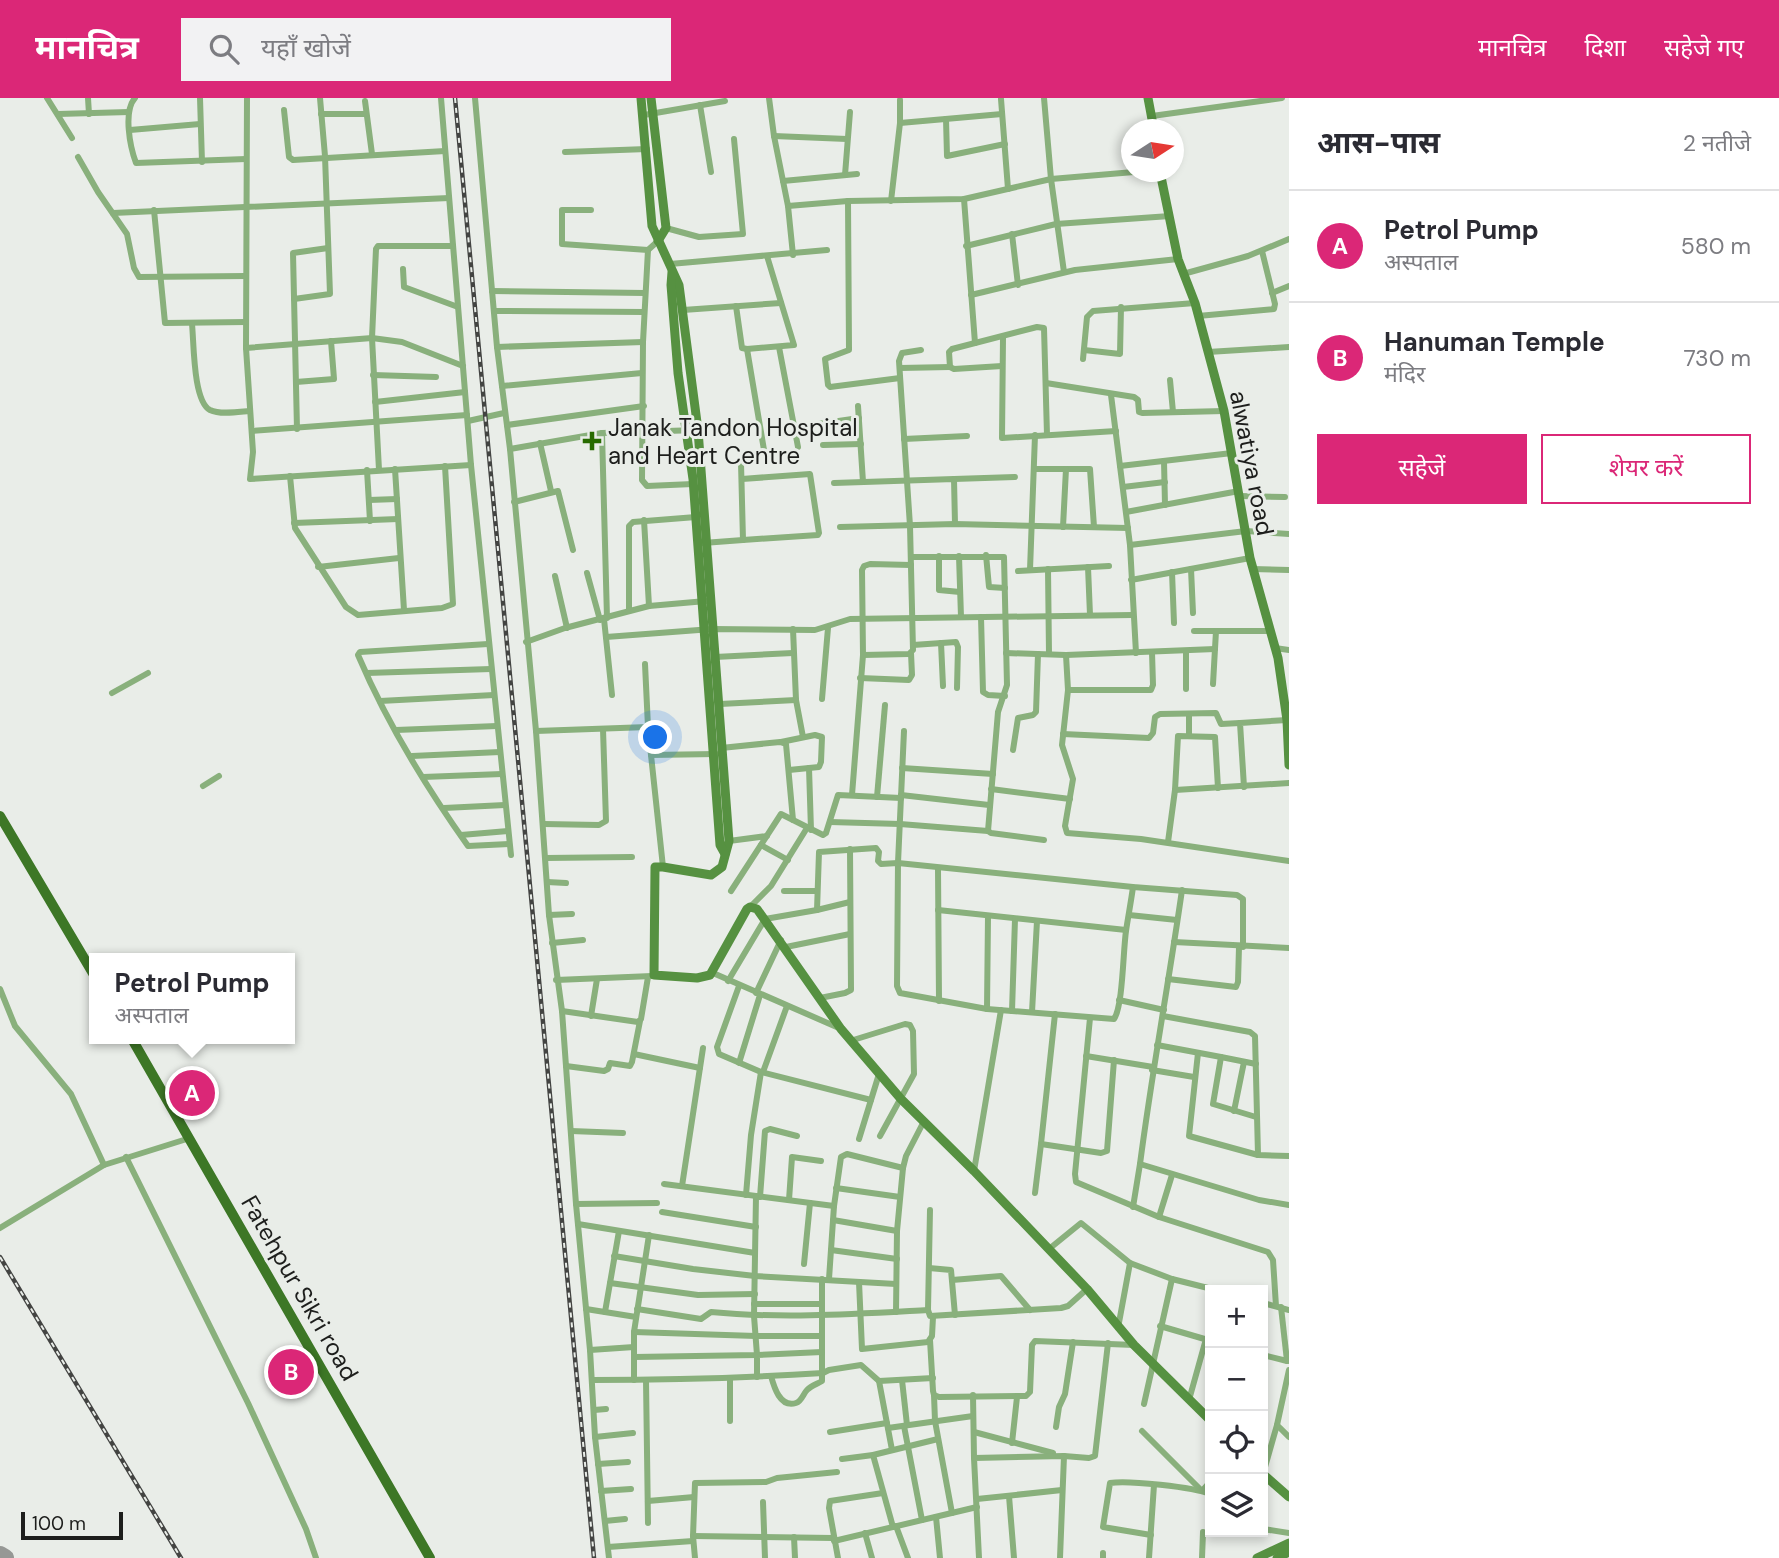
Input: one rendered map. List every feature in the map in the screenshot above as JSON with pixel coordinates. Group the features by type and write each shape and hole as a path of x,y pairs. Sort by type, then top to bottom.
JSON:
{"main road":[{"path":"0,816 89,967"},
{"name":"Fatehpur Sikri road","path":"135,1044 430,1558"}],"street":[{"path":"47,98 72,138"},
{"path":"88,98 89,114"},
{"path":"135,98 129,112 136,163 246,159"},
{"path":"200,98 202,162"},
{"path":"247,98 246,348 253,452 250,479 471,465"},
{"path":"294,299 330,294 320,98"},
{"path":"441,98 471,465 511,855"},
{"path":"475,98 496,347 510,449 536,731 549,915 562,1011 595,1437 609,1558"},
{"path":"642,98 648,115 666,228 648,250 642,373 642,480 645,485 693,484"},
{"path":"566,1066 604,1071 610,1063 629,1066 651,976 654,869 656,866 711,875 720,870 729,841 708,629 698,430 683,310 679,285 652,226 647,149 651,98"},
{"path":"769,98 788,206 793,255"},
{"path":"1044,98 1056,224 1064,272"},
{"path":"1148,98 1152,119"},
{"path":"1152,116 1282,98"},
{"path":"1001,99 1008,189"},
{"path":"891,201 900,100"},
{"path":"365,101 372,154"},
{"path":"648,115 725,101"},
{"path":"700,105 711,172"},
{"path":"284,110 291,159 446,151"},
{"path":"58,114 129,112"},
{"path":"845,175 850,112"},
{"path":"321,114 366,114"},
{"path":"900,123 1002,114"},
{"path":"946,119 947,156 1004,144"},
{"path":"130,130 200,124"},
{"path":"774,136 847,139"},
{"path":"666,228 699,237 743,234 734,139"},
{"path":"565,152 647,149"},
{"path":"79,157 128,237 139,277 246,276"},
{"path":"788,206 848,201 964,199 1051,179 1121,173"},
{"path":"783,181 857,174"},
{"name":"alwatiya road","path":"1162,182 1178,260 1195,303 1224,411 1252,569 1275,648 1288,723 1289,765"},
{"path":"113,213 449,198"},
{"path":"964,199 975,343"},
{"path":"848,201 849,350 825,359 828,385 842,386 900,377"},
{"path":"154,210 164,323 246,322"},
{"path":"591,210 562,210 562,244 648,250"},
{"path":"966,246 1056,224 1170,216"},
{"path":"1012,234 1018,285"},
{"path":"1183,274 1262,251 1289,239"},
{"path":"379,470 372,338 375,254 378,246 453,246"},
{"path":"297,429 293,252 328,248"},
{"path":"671,267 827,250"},
{"path":"1198,316 1274,309 1262,251"},
{"path":"736,306 741,346 747,349 794,344 767,256"},
{"path":"971,295 1064,272 1178,260"},
{"path":"671,267 675,337 696,517 702,543"},
{"path":"403,269 404,287 458,307"},
{"path":"1272,293 1289,286"},
{"path":"492,291 645,293"},
{"path":"683,310 781,303"},
{"path":"1083,359 1089,313 1093,310 1195,303"},
{"path":"1084,350 1120,354 1121,307"},
{"path":"494,310 644,313"},
{"path":"192,324 199,393 206,407 218,412 249,411"},
{"path":"950,367 950,350 1037,327 1044,328 1047,435"},
{"path":"246,348 372,338 401,342 463,366"},
{"path":"1003,338 1002,438 1116,431"},
{"path":"296,382 334,379 331,341"},
{"path":"496,347 643,342"},
{"path":"779,347 798,447"},
{"path":"1208,352 1289,347"},
{"path":"747,349 764,450"},
{"path":"860,678 909,680 912,674 910,526 900,368 902,353 921,350"},
{"path":"900,368 1002,366"},
{"path":"502,386 642,373"},
{"path":"373,375 436,377"},
{"path":"1170,380 1172,412"},
{"path":"1046,383 1136,398 1140,412 1224,411"},
{"path":"375,402 465,392"},
{"path":"1111,395 1130,545 1136,653"},
{"path":"858,406 863,482"},
{"path":"507,425 644,407"},
{"path":"252,431 467,418 504,413"},
{"path":"818,424 859,418"},
{"path":"510,449 602,433 698,430"},
{"path":"602,433 604,619 612,695"},
{"path":"1030,570 1035,435"},
{"path":"904,439 967,436"},
{"path":"540,443 551,491"},
{"path":"823,445 861,444"},
{"path":"1120,466 1232,453"},
{"path":"1164,461 1166,505"},
{"path":"741,463 743,540"},
{"path":"290,476 297,533 353,614 448,608 454,600 445,466"},
{"path":"395,469 404,610"},
{"path":"1035,469 1090,469 1094,527"},
{"path":"1063,527 1066,469"},
{"path":"367,470 370,521"},
{"path":"702,543 818,535 810,474 742,479"},
{"path":"834,483 1015,477"},
{"path":"954,479 956,524"},
{"path":"1123,486 1165,482"},
{"path":"514,502 558,491 573,550"},
{"path":"1126,512 1240,493 1285,497"},
{"path":"369,500 397,499"},
{"path":"629,611 629,526 633,522 644,520 696,517"},
{"path":"294,523 398,519"},
{"path":"644,520 649,606"},
{"path":"840,527 956,524 1128,528"},
{"path":"1130,545 1246,531 1289,534"},
{"path":"986,555 989,587 1005,588"},
{"path":"939,556 939,590 960,592"},
{"path":"852,795 863,655 864,566 939,556 1004,557 1004,696 998,712 988,831"},
{"path":"959,556 961,617"},
{"path":"318,566 399,558"},
{"path":"1131,580 1250,558"},
{"path":"1018,571 1109,566"},
{"path":"1088,567 1090,615"},
{"path":"1048,569 1049,654"},
{"path":"1191,569 1193,613"},
{"path":"1252,569 1289,570"},
{"path":"1172,572 1174,623"},
{"path":"587,573 604,619"},
{"path":"555,576 567,628"},
{"path":"526,642 649,606 706,601"},
{"path":"606,637 708,629 815,630 828,628 845,620 864,619 1132,615"},
{"path":"981,617 983,692 1004,696"},
{"path":"822,699 828,628"},
{"path":"708,629 715,657 720,704 720,845 724,854"},
{"path":"793,629 796,700 803,737"},
{"path":"1194,631 1269,631"},
{"path":"1213,684 1216,631"},
{"path":"913,645 954,641 957,644 957,688"},
{"path":"940,643 943,686"},
{"path":"488,644 360,652 358,655 380,701 461,835 472,847 509,844"},
{"path":"1275,648 1289,650"},
{"path":"1006,653 1066,655 1215,649"},
{"path":"1186,651 1186,690"},
{"path":"1068,690 1151,690 1152,652"},
{"path":"715,657 793,653"},
{"path":"863,655 911,653"},
{"path":"1013,750 1018,718 1036,712 1038,654"},
{"path":"1066,655 1068,690 1063,750 1073,779 1065,827 1067,833 1168,842 1289,861"},
{"path":"645,664 648,727 663,867"},
{"path":"366,673 491,669"},
{"path":"112,693 148,673"},
{"path":"380,701 494,695"},
{"path":"720,704 796,700"},
{"path":"877,797 885,705"},
{"path":"1063,734 1149,738 1153,733 1157,715 1216,713 1222,724 1288,723"},
{"path":"1189,714 1189,735"},
{"path":"1240,723 1244,787"},
{"path":"397,730 497,726"},
{"path":"536,731 648,727"},
{"path":"544,824 599,825 606,821 603,729"},
{"path":"904,731 898,863 898,990 902,995 988,1009 1116,1018 1133,887"},
{"path":"651,755 719,752 819,734 822,737 820,765 789,770"},
{"path":"1168,842 1176,738 1189,735 1215,737 1218,788"},
{"path":"780,742 786,744 793,820"},
{"path":"412,756 500,752"},
{"path":"713,973 750,907 765,894 809,829 809,768"},
{"path":"902,768 993,774"},
{"path":"423,776 502,774"},
{"path":"203,786 219,776"},
{"path":"1174,790 1289,783"},
{"path":"991,789 1070,800"},
{"path":"731,891 779,815 823,835 830,822 837,796 841,794 989,805"},
{"path":"444,808 505,805"},
{"path":"830,822 988,831 991,834 1044,841"},
{"path":"461,835 508,831"},
{"path":"729,841 767,836"},
{"path":"761,845 788,860"},
{"path":"817,910 819,852 876,848 879,852 879,863 1240,896 1243,904 1236,987 1168,979"},
{"path":"820,998 851,990 850,849"},
{"path":"546,858 632,857"},
{"path":"938,869 939,1001"},
{"path":"547,882 566,883"},
{"path":"1133,1207 1182,890"},
{"path":"784,891 817,891"},
{"path":"728,981 765,919 850,901"},
{"path":"750,907 757,909 765,919 850,1041 901,1099 974,1171 1087,1289 1134,1345 1205,1415"},
{"path":"938,909 1126,930"},
{"path":"549,915 572,914"},
{"path":"1129,915 1177,920"},
{"path":"988,916 988,1009"},
{"path":"1012,1011 1015,919"},
{"path":"1032,1012 1037,921"},
{"path":"783,944 850,934"},
{"path":"552,943 583,940"},
{"path":"1174,942 1289,948"},
{"path":"739,1063 758,994 783,944"},
{"path":"556,980 651,976 697,978 713,973 841,1029"},
{"path":"591,1016 597,979"},
{"path":"739,986 717,1047 719,1054 762,1072 871,1100"},
{"path":"0,989 15,1026 71,1094 104,1166"},
{"path":"1119,1000 1163,1013 1253,1033 1256,1039 1258,1155"},
{"path":"747,1195 751,1135 762,1072 788,1006"},
{"path":"974,1171 1001,1010"},
{"path":"562,1011 640,1021"},
{"path":"1035,1193 1055,1014"},
{"path":"1090,1018 1076,1182 1159,1217 1268,1252 1273,1260 1288,1362 1268,1356"},
{"path":"850,1041 905,1024 912,1027 914,1074 880,1136"},
{"path":"1157,1045 1256,1064"},
{"path":"682,1186 703,1048"},
{"path":"1198,1053 1188,1134 1190,1138 1258,1155 1289,1156"},
{"path":"634,1054 700,1068"},
{"path":"1086,1056 1194,1077"},
{"path":"1221,1057 1213,1104 1256,1117"},
{"path":"1041,1144 1104,1153 1108,1149 1114,1060"},
{"path":"1234,1111 1244,1062"},
{"path":"859,1139 879,1074"},
{"path":"896,1312 897,1231 903,1168 906,1156 923,1123"},
{"path":"757,1377 755,1253 765,1131 770,1129 797,1136"},
{"path":"571,1131 623,1133"},
{"path":"0,1228 104,1166 190,1138"},
{"path":"771,1376 777,1394 784,1401 793,1404 799,1401 807,1390 822,1381 822,1304 841,1157 845,1154 903,1168"},
{"path":"126,1157 248,1403 301,1518 316,1558"},
{"path":"789,1200 792,1157 821,1161"},
{"path":"1140,1164 1259,1200 1289,1205"},
{"path":"1159,1217 1172,1175"},
{"path":"664,1184 834,1206"},
{"path":"836,1188 900,1198"},
{"path":"576,1205 657,1203"},
{"path":"804,1264 810,1203"},
{"path":"930,1210 928,1310 933,1317 930,1340 935,1422 952,1513"},
{"path":"662,1212 756,1227"},
{"path":"833,1220 897,1231"},
{"path":"1049,1250 1081,1223 1130,1264 1205,1287"},
{"path":"578,1224 755,1253"},
{"path":"605,1312 619,1231"},
{"path":"634,1380 634,1332 649,1235"},
{"path":"831,1250 897,1259"},
{"path":"614,1256 755,1276 896,1284"},
{"path":"1118,1328 1130,1264"},
{"path":"929,1268 949,1269 955,1315"},
{"path":"952,1280 999,1275 1030,1310"},
{"path":"1144,1404 1172,1279"},
{"path":"859,1282 862,1349 930,1340"},
{"path":"610,1283 698,1294 755,1294"},
{"path":"933,1317 1065,1307 1087,1289"},
{"path":"754,1304 822,1304"},
{"path":"1268,1304 1289,1310"},
{"path":"586,1309 701,1319 711,1312 822,1317 928,1310"},
{"path":"1160,1326 1205,1339"},
{"path":"634,1332 821,1336"},
{"path":"934,1395 1026,1396 1030,1392 1033,1342 1134,1345"},
{"path":"1056,1427 1059,1407 1065,1394 1073,1342"},
{"path":"974,1458 1089,1458 1096,1453 1108,1343"},
{"path":"590,1350 634,1347"},
{"path":"1189,1400 1205,1348"},
{"path":"634,1357 821,1352"},
{"path":"592,1380 757,1377 823,1373 861,1365 879,1381 892,1450"},
{"path":"1268,1456 1289,1370"},
{"path":"730,1378 730,1421"},
{"path":"879,1381 933,1378"},
{"path":"646,1380 648,1523"},
{"path":"902,1380 905,1426 922,1520"},
{"path":"973,1395 979,1558"},
{"path":"1012,1444 1017,1397"},
{"path":"594,1410 606,1409"},
{"path":"830,1432 905,1426 973,1416"},
{"path":"1277,1425 1289,1437"},
{"path":"1142,1431 1202,1491"},
{"path":"974,1432 1064,1456"},
{"path":"595,1437 633,1433"},
{"path":"842,1460 938,1439"},
{"path":"873,1455 894,1527 908,1558"},
{"path":"1060,1558 1064,1456"},
{"path":"598,1464 628,1462"},
{"path":"695,1558 693,1539 696,1483 766,1482 776,1478 837,1472"},
{"path":"1268,1478 1289,1497"},
{"path":"1150,1535 1104,1528 1102,1524 1110,1483 1154,1485 1205,1492"},
{"path":"1149,1558 1154,1485"},
{"path":"1202,1491 1205,1488"},
{"path":"601,1491 631,1489"},
{"path":"977,1499 1062,1490"},
{"path":"838,1558 830,1501 883,1493"},
{"path":"648,1500 694,1496"},
{"path":"1009,1496 1014,1558"},
{"path":"763,1502 765,1558"},
{"path":"608,1547 693,1539 834,1539 977,1507"},
{"path":"936,1517 940,1558"},
{"path":"605,1521 625,1519"},
{"path":"1268,1530 1289,1533"},
{"path":"1202,1558 1203,1532"},
{"path":"865,1533 872,1558"},
{"path":"794,1537 795,1558"},
{"path":"1257,1558 1289,1543"},
{"path":"1277,1558 1289,1552"}],"shaded area":[{"path":"192,1079 208,1099 188,1113 178,1088"}],"taxiway":[{"path":"0,1555 5,1558"}],"railway":[{"path":"455,98 594,1558"},
{"path":"0,1257 181,1558"}],"place":[{"name":"Janak Tandon Hospital and Heart Centre","path":"592,441"},
{"name":"Petrol Pump","path":"192,1093"},
{"name":"Hanuman Temple","path":"291,1372"}]}
